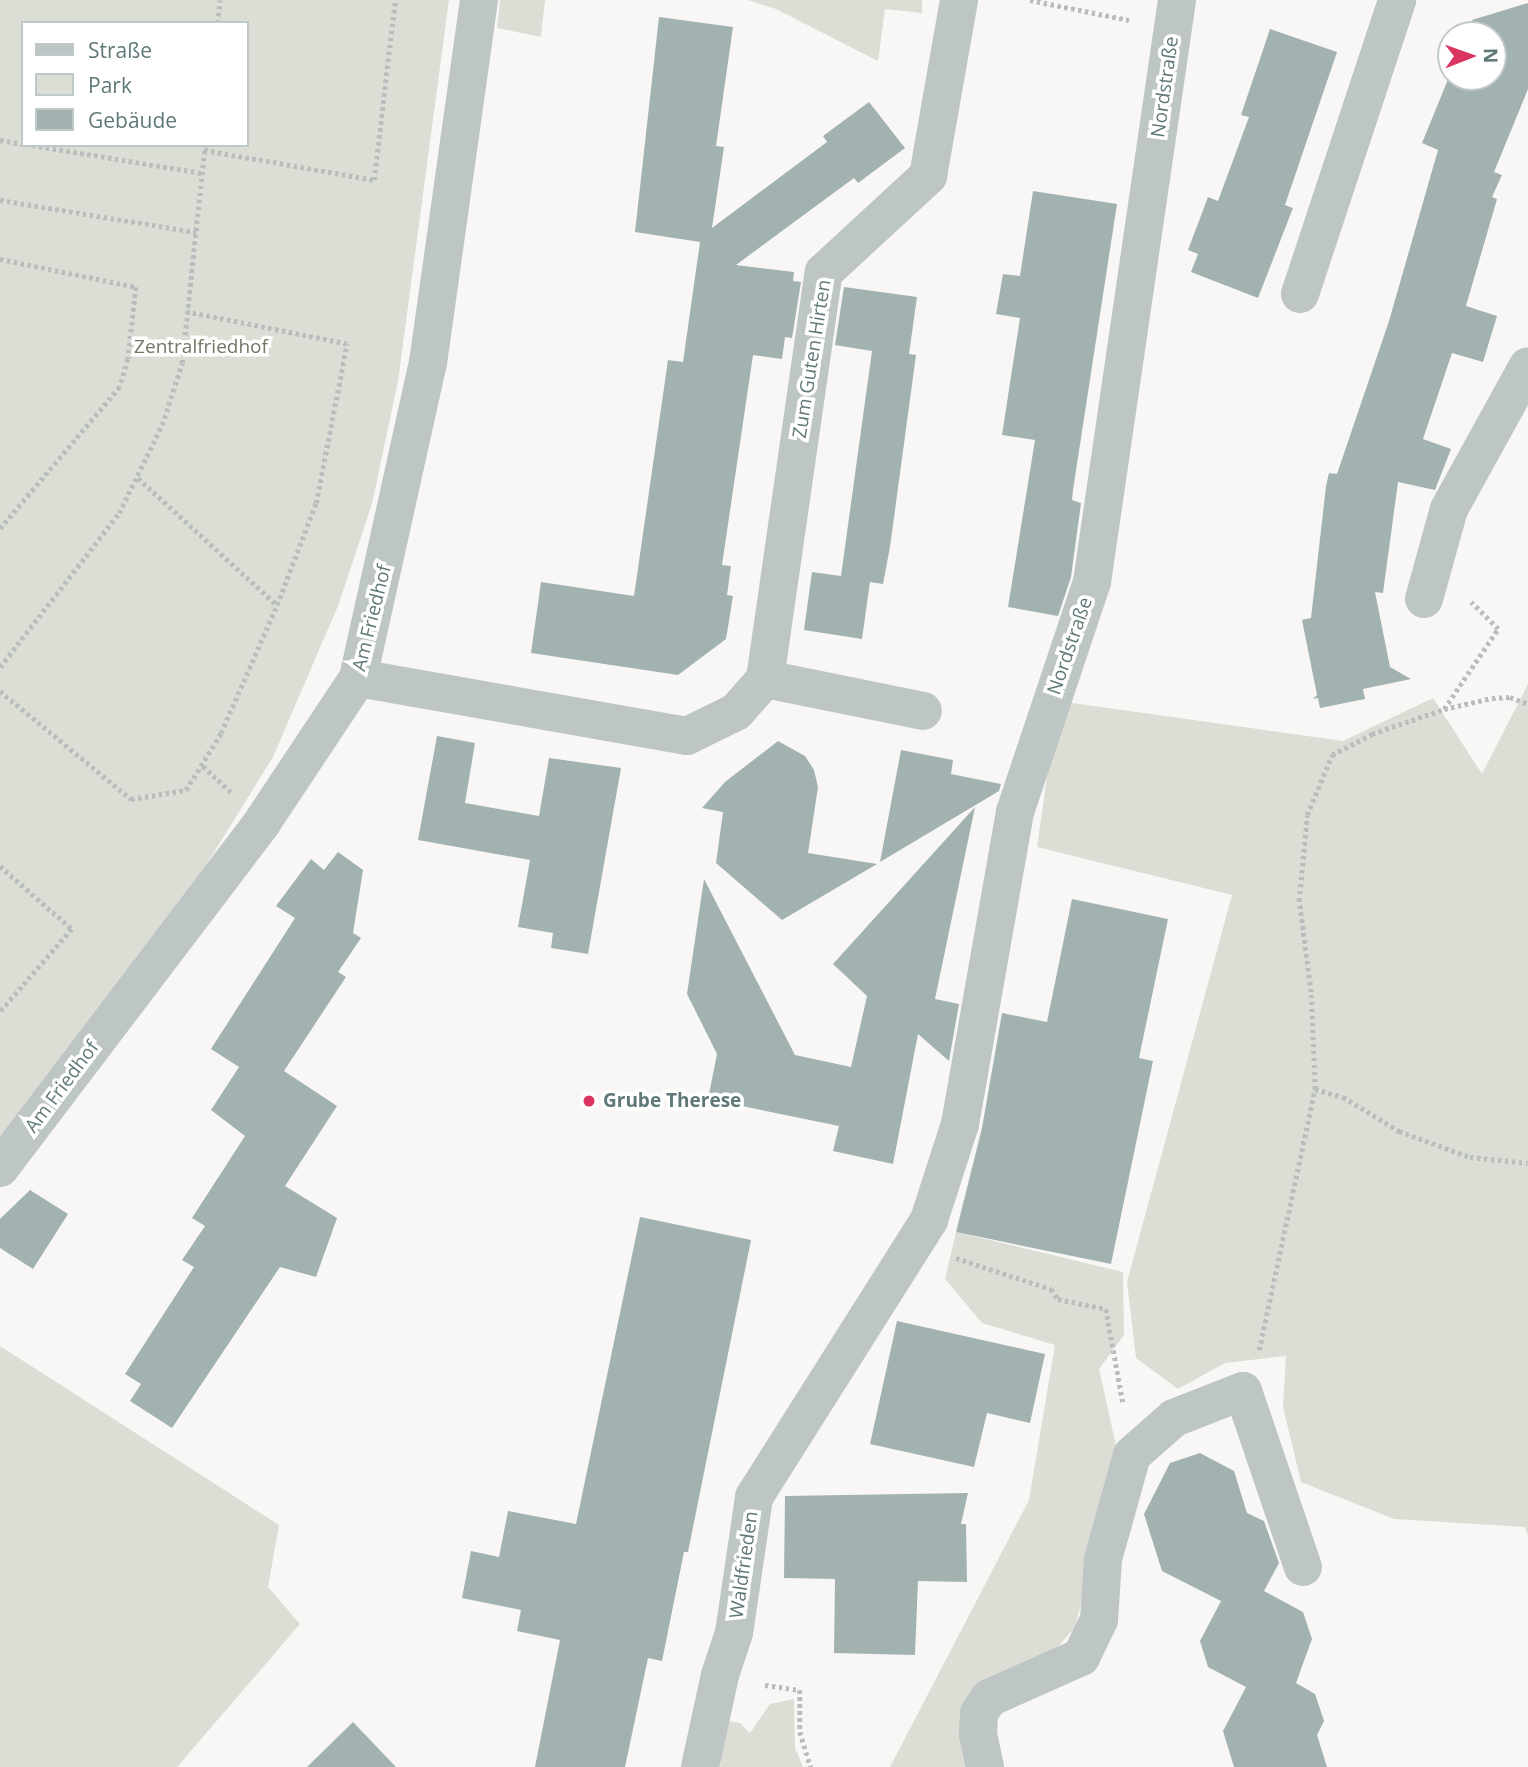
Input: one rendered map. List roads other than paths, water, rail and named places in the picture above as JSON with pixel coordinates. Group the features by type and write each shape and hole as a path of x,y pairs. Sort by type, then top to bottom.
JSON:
{"street":[{"name":"Am Friedhof","path":"0,1168 263,821 358,678 428,363 479,0"},
{"name":"Zum Guten Hirten","path":"765,679 824,272 928,176 959,0"},
{"path":"1300,294 1397,0"},
{"name":"Nordstraße","path":"899,1275 929,1220 960,1124 1015,812 1092,582 1175,14"},
{"path":"1429,582 1449,509 1528,366"},
{"path":"358,678 687,737 736,712 765,679 923,711"},
{"name":"Waldfrieden","path":"700,1767 720,1675 734,1633 754,1497 899,1275"},
{"path":"985,1767 979,1724 989,1698 1081,1657 1099,1620 1103,1559 1132,1455 1174,1418 1243,1391 1303,1567"}],"place":[{"name":"Grube Therese","path":"589,1101"}],"park label":[{"name":"Zentralfriedhof","path":"201,347"}]}
